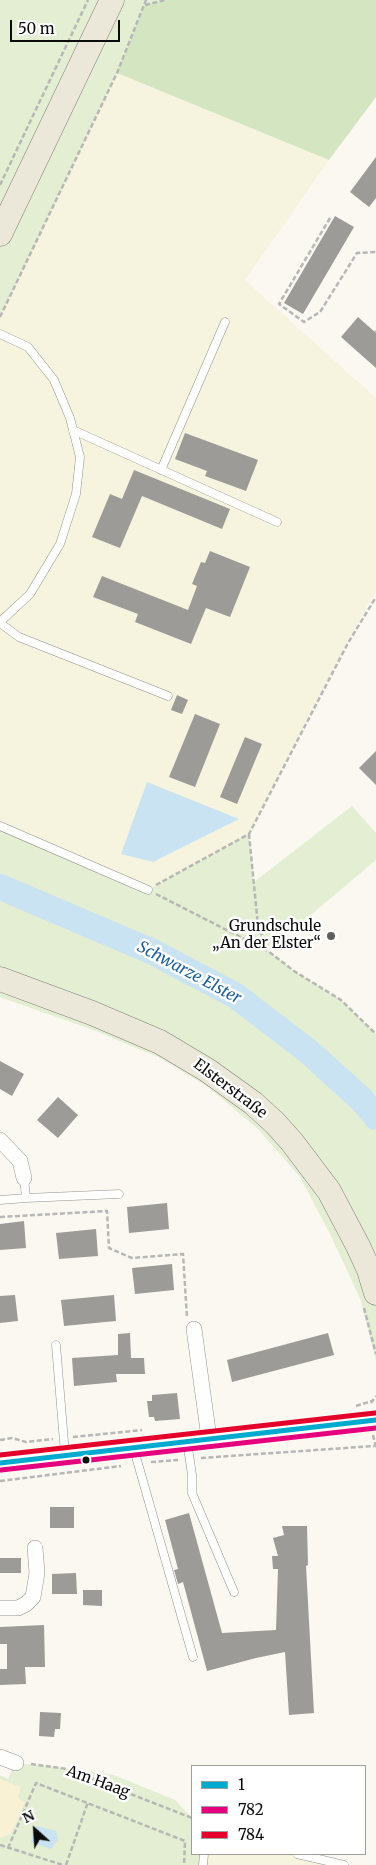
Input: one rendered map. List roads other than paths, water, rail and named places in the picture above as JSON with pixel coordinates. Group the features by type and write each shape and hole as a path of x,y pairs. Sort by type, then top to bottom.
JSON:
{"main road":[{"path":"0,234 112,0"},
{"name":"Elsterstraße","path":"0,979 160,1042 208,1070 253,1103 292,1142 329,1191 345,1218 369,1270 370,1300"}],"street":[{"path":"0,1140 20,1160 24,1178"},
{"path":"194,1329 209,1438"},
{"path":"0,1463 133,1446 376,1420"},
{"path":"0,1608 18,1608 26,1604 33,1597 37,1573 35,1548"},
{"path":"0,1757 16,1763"}],"lane":[{"path":"161,470 225,322"},
{"path":"0,334 28,347 54,380 70,418 80,457 76,494 60,544 30,594 0,623 19,637 168,696"},
{"path":"73,430 278,522"},
{"path":"0,826 148,890"},
{"path":"24,1178 26,1198"},
{"path":"0,1200 119,1194"},
{"path":"56,1345 65,1454"},
{"path":"187,1441 192,1475 192,1493 234,1592"},
{"path":"133,1446 193,1657"},
{"path":"301,1855 344,1865"}],"water":[{"path":"147,782 239,819 153,862 121,854"},
{"path":"36,1826 56,1831 58,1839 51,1849 31,1842"}],"waterway":[{"name":"Schwarze Elster","path":"0,887 153,952 236,996 308,1051 362,1100 376,1117"}],"place":[{"name":"Grundschule „An der Elster“","path":"331,936"}]}
